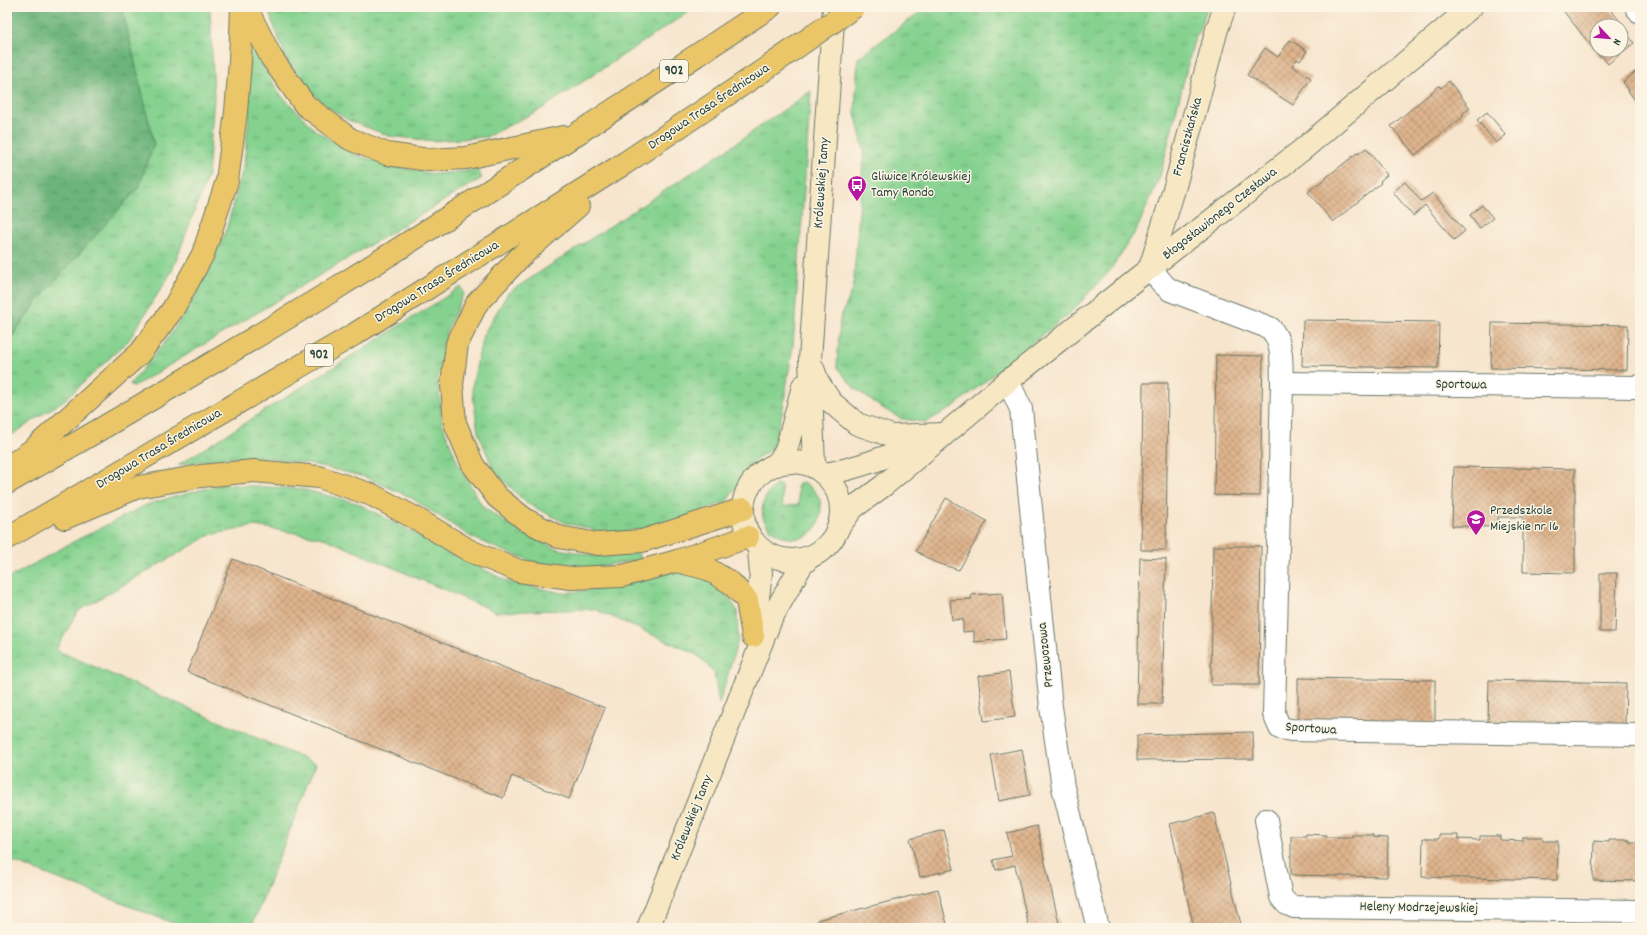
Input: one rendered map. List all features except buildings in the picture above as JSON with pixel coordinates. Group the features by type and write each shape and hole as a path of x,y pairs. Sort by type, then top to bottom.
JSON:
{"main road":[{"path":"7,468 35,448 140,353 173,309 203,254 227,181 236,112 242,7"},
{"path":"246,7 271,56 305,105 350,139 387,154 428,160 466,158 578,134"},
{"name":"902","path":"7,483 113,422 323,296 578,134 770,7"},
{"name":"Drogowa Trasa Średnicowa","path":"7,538 355,334 625,163 761,72 854,7"},
{"path":"625,163 520,257 477,303 457,344 452,385 455,423 473,465 497,496 526,520 559,536 598,544 642,541 743,509"},
{"path":"7,542 138,487 201,476 254,471 319,477 372,495 417,519 470,551 519,571 571,578 622,576 753,543"},
{"path":"677,561 708,569 731,583 747,600 753,636"}],"street":[{"name":"Królewskiej Tamy","path":"819,471 810,360 834,7"},
{"name":"Franciszkańska","path":"1150,268 1175,186 1217,29 1225,7"},
{"name":"Błogosławionego Czesława","path":"943,434 1150,268 1302,150 1471,7"},
{"path":"1636,7 1640,12"},
{"name":"Sportowa","path":"1150,268 1170,290 1270,328 1276,335 1281,348 1282,383 1274,714 1276,722 1280,728 1298,730 1640,735"},
{"name":"Królewskiej Tamy","path":"776,465 786,451 810,360"},
{"path":"810,360 818,382 831,402 857,424 892,436 943,434"},
{"name":"Przewozowa","path":"1008,381 1021,409 1051,707 1063,786 1098,928"},
{"name":"Sportowa","path":"1282,383 1640,386"},
{"path":"943,434 883,486 853,508 825,547 808,558 785,560 771,556 753,543 744,523 743,509 748,490 759,474 776,465 797,463 819,471 841,471 874,461 943,434"},
{"path":"819,471 834,484 839,495 842,510 837,529"},
{"name":"Królewskiej Tamy","path":"736,707 753,636 761,574 753,543"},
{"name":"Królewskiej Tamy","path":"648,928 771,619 808,558"},
{"name":"Heleny Modrzejewskiej","path":"1266,820 1281,897 1287,904 1294,907 1640,911"}],"green space":[{"path":"7,7 122,7 154,144 139,187 37,301 7,343"},
{"path":"122,7 210,7 214,98 208,175 172,271 129,340 66,399 7,438 7,343 154,144"},
{"path":"269,7 696,7 543,108 486,137 434,141 389,136 348,120 322,103 288,63 269,13"},
{"path":"927,7 1208,7 1193,44 1160,176 1137,229 1109,272 1070,313 952,408 926,422 902,419 879,406 854,388 837,367 840,319 853,289 864,150 855,113 858,58"},
{"path":"253,50 279,93 315,130 353,154 391,166 436,174 477,170 482,178 133,387 130,384 166,341 197,294 225,234 244,165 249,116 249,55"},
{"path":"811,91 793,346 782,414 772,449 757,458 726,502 664,525 609,534 566,523 526,503 494,471 478,432 472,387 483,335 508,293 728,149"},
{"path":"461,287 464,293 446,332 438,378 442,423 459,466 483,507 523,534 558,549 597,556 638,553 641,559 582,570 543,565 506,552 471,537 410,497 365,477 315,465 270,458 222,458 178,465"},
{"path":"801,482 813,489 816,493 820,500 821,510 816,527 806,536 793,539 780,535 769,527 763,515 764,501 776,484 781,486 783,507 799,504 797,485"},
{"path":"222,484 301,489 357,503 506,581 562,593 615,587 673,570 702,573 721,587 737,610 738,640 719,704 714,672 696,654 594,609 496,612 324,538 255,526 210,535 78,611 56,650 316,764 251,928 186,928 7,859 7,579 71,543 148,504"}],"place":[{"name":"Gliwice Królewskiej Tamy Rondo","path":"857,202"},
{"name":"Przedszkole Miejskie nr 16","path":"1476,536"}]}
